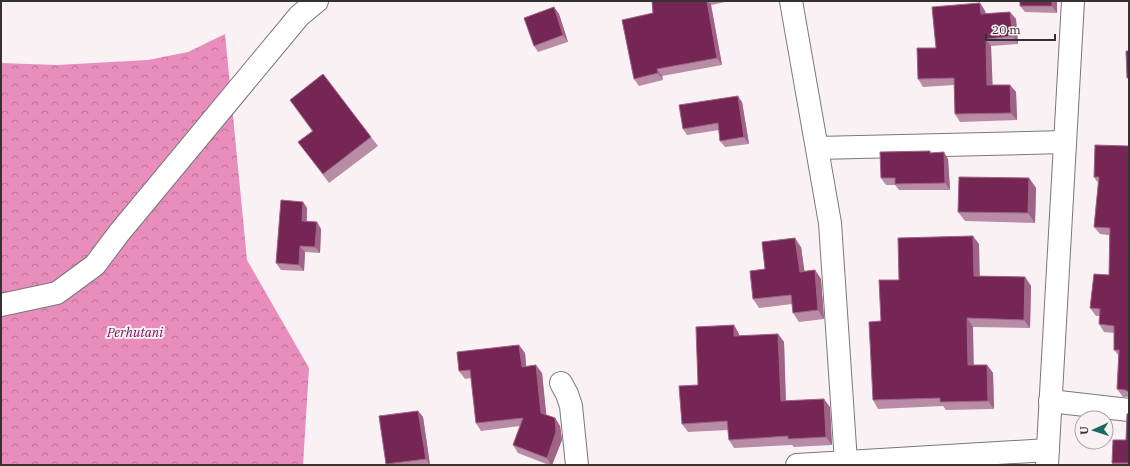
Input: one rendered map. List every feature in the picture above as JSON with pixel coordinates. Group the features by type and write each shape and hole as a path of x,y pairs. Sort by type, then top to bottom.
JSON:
{"main road":[{"path":"1,305 57,293 95,265 299,16 317,1"},
{"path":"791,1 830,223 846,462"},
{"path":"797,465 846,462 1047,457 1073,1"},
{"path":"817,148 1065,142"},
{"path":"561,383 571,406 577,465"},
{"path":"1050,401 1129,410"}],"green space":[{"name":"Perhutani","path":"225,34 247,260 309,368 303,465 1,465 1,63 57,65 148,60 188,52"}],"building":[{"path":"652,1 707,1 717,58 657,69 658,73 634,79 622,20 653,13"},
{"path":"1020,1 1052,1 1052,6 1020,6"},
{"path":"980,3 981,14 1010,12 1013,36 986,39 987,85 1010,85 1011,113 955,114 954,78 918,79 917,48 936,48 932,7"},
{"path":"554,7 563,35 534,46 524,18"},
{"path":"1126,51 1129,51 1129,78 1127,78"},
{"path":"323,74 371,137 323,174 298,142 313,131 290,100"},
{"path":"738,96 744,137 720,141 718,123 683,129 679,105"},
{"path":"1095,145 1129,146 1129,392 1117,389 1119,350 1114,350 1114,326 1099,324 1100,309 1090,308 1094,274 1109,275 1110,228 1094,227 1099,177 1094,177"},
{"path":"930,151 930,153 944,152 945,183 895,184 895,178 881,178 880,152"},
{"path":"959,177 1029,178 1028,213 958,212"},
{"path":"281,200 303,202 302,221 317,222 315,247 300,246 299,265 276,263"},
{"path":"973,236 974,276 1025,277 1024,320 967,318 968,365 987,365 988,401 940,402 940,398 873,400 869,322 881,321 879,280 899,280 898,238"},
{"path":"795,238 800,272 815,270 818,310 793,313 791,295 753,299 750,271 765,269 762,242"},
{"path":"734,325 734,336 778,334 781,401 824,399 826,437 788,439 788,436 729,440 727,421 682,424 679,386 698,385 696,327"},
{"path":"519,345 522,367 536,365 541,413 555,418 556,432 547,458 513,445 523,418 476,423 470,370 459,371 457,352"},
{"path":"418,411 426,459 386,464 379,416"},
{"path":"1129,413 1129,463 1112,463 1114,440 1126,440 1127,414"}]}
